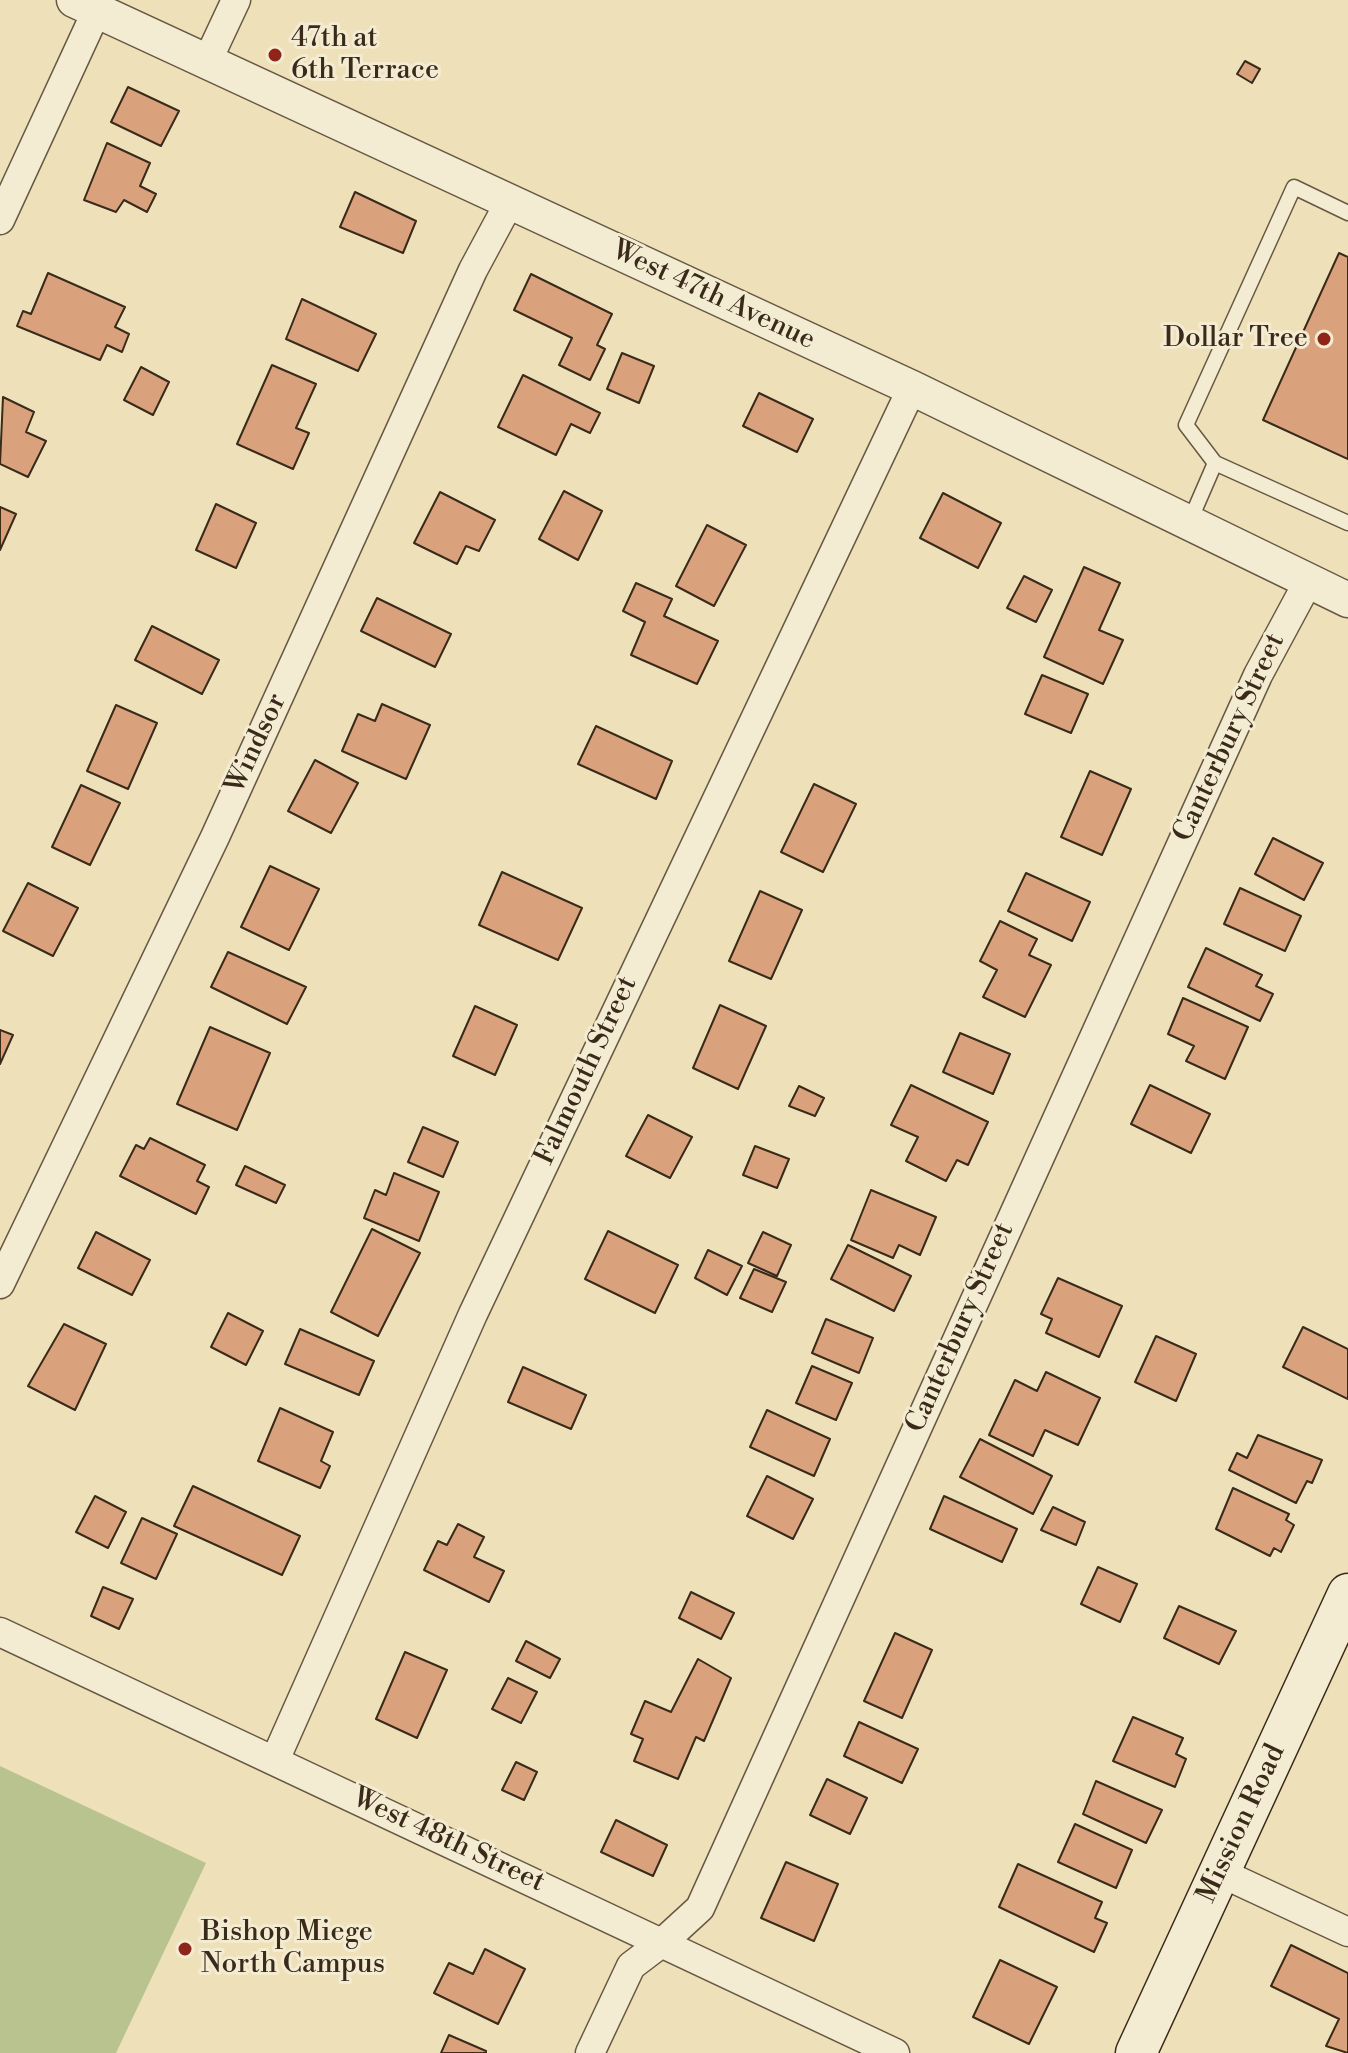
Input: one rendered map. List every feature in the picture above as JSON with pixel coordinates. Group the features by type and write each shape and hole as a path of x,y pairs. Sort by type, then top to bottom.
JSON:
{"main road":[{"name":"Mission Road","path":"1136,2053 1348,1594"}],"street":[{"path":"206,64 236,0"},
{"path":"0,220 86,5"},
{"name":"West 47th Avenue","path":"86,5 206,64 912,388 1348,600"},
{"name":"Windsor","path":"0,1284 215,837 473,270 509,203"},
{"name":"Falmouth Street","path":"275,1760 473,1314 912,388"},
{"name":"Canterbury Street","path":"590,2053 631,1966 700,1908 1258,675 1308,582"},
{"name":"West 48th Street","path":"0,1632 664,1941 895,2053"},
{"path":"1219,1872 1348,1932"}],"lane":[{"path":"1348,213 1294,187 1186,425 1215,463 1348,523"},
{"path":"1189,524 1215,463"}],"green space":[{"path":"0,1766 206,1863 116,2053 0,2053"}],"building":[{"path":"1245,61 1260,69 1252,83 1237,74"},
{"path":"128,87 179,111 161,146 111,122"},
{"path":"107,143 150,163 140,186 156,194 147,212 124,200 116,212 84,200"},
{"path":"355,192 416,221 403,253 340,227"},
{"name":"Dollar Tree","path":"1339,253 1348,257 1348,459 1263,420"},
{"path":"48,273 125,307 115,327 129,334 122,352 107,345 100,360 17,326 23,311 31,314"},
{"path":"531,274 612,314 597,345 605,349 590,380 559,365 572,338 514,310"},
{"path":"302,299 376,334 358,371 286,339"},
{"path":"622,353 654,366 639,403 607,389"},
{"path":"272,365 316,384 296,428 309,433 293,469 237,444"},
{"path":"141,367 169,382 153,415 124,400"},
{"path":"523,375 600,413 590,433 571,424 556,455 498,427"},
{"path":"759,393 813,419 797,452 743,426"},
{"path":"3,397 34,412 26,432 46,441 28,477 0,464"},
{"path":"564,491 602,511 578,560 539,539"},
{"path":"440,492 495,520 479,551 466,546 457,564 414,543"},
{"path":"943,493 1001,523 978,568 920,538"},
{"path":"216,504 256,523 236,568 196,550"},
{"path":"0,507 16,514 0,550"},
{"path":"707,525 746,545 714,606 676,586"},
{"path":"1084,567 1120,583 1099,630 1123,640 1103,684 1044,657"},
{"path":"1024,576 1052,590 1036,622 1007,608"},
{"path":"636,583 672,599 664,616 718,641 697,684 631,655 645,622 623,611"},
{"path":"377,598 451,634 435,667 361,631"},
{"path":"152,626 219,660 202,694 135,660"},
{"path":"1042,675 1088,694 1071,733 1025,714"},
{"path":"382,704 430,725 406,779 342,751 358,714 375,721"},
{"path":"116,705 157,723 128,789 87,771"},
{"path":"596,726 672,761 656,799 578,764"},
{"path":"315,760 358,783 331,833 288,811"},
{"path":"1090,771 1131,789 1102,855 1061,837"},
{"path":"814,784 856,804 823,872 781,852"},
{"path":"81,785 120,803 90,865 52,847"},
{"path":"1273,838 1323,863 1304,900 1255,874"},
{"path":"270,866 319,889 289,950 241,927"},
{"path":"502,872 582,908 558,960 479,925"},
{"path":"1026,873 1090,902 1072,941 1008,911"},
{"path":"28,883 78,908 53,956 3,931"},
{"path":"1240,888 1301,916 1285,951 1224,924"},
{"path":"760,891 802,910 771,979 729,961"},
{"path":"1000,921 1037,939 1029,955 1051,965 1025,1017 983,997 997,970 980,961"},
{"path":"1206,948 1262,975 1256,986 1273,994 1260,1021 1188,987"},
{"path":"228,952 306,987 287,1024 211,987"},
{"path":"1183,998 1248,1027 1225,1079 1186,1061 1194,1046 1168,1034"},
{"path":"720,1005 766,1026 738,1089 693,1068"},
{"path":"475,1006 517,1025 495,1075 453,1056"},
{"path":"210,1027 270,1053 237,1130 177,1104"},
{"path":"0,1030 13,1035 0,1064"},
{"path":"960,1033 1010,1054 993,1094 943,1072"},
{"path":"911,1085 988,1122 968,1165 957,1160 946,1181 906,1161 918,1137 891,1125"},
{"path":"1150,1085 1210,1114 1191,1153 1131,1124"},
{"path":"799,1086 824,1098 815,1116 789,1106"},
{"path":"648,1115 692,1137 670,1178 626,1156"},
{"path":"423,1127 458,1142 443,1177 408,1162"},
{"path":"150,1138 205,1165 197,1181 209,1187 196,1214 120,1176 136,1145 144,1149"},
{"path":"755,1146 789,1159 777,1188 743,1175"},
{"path":"245,1166 285,1185 276,1203 236,1185"},
{"path":"394,1173 439,1192 419,1241 364,1218 375,1190 386,1195"},
{"path":"871,1190 936,1217 920,1255 899,1245 893,1258 851,1240"},
{"path":"372,1229 420,1253 378,1336 331,1312"},
{"path":"608,1231 678,1265 655,1313 585,1279"},
{"path":"96,1232 150,1260 132,1295 78,1268"},
{"path":"763,1232 791,1245 777,1276 748,1263"},
{"path":"848,1245 911,1276 894,1311 831,1279"},
{"path":"708,1250 742,1266 727,1295 695,1278"},
{"path":"754,1269 786,1282 772,1312 740,1298"},
{"path":"1058,1278 1122,1306 1099,1357 1046,1333 1052,1319 1041,1314"},
{"path":"228,1313 263,1331 246,1365 211,1347"},
{"path":"826,1319 873,1338 859,1373 812,1353"},
{"path":"64,1324 106,1344 75,1410 28,1386"},
{"path":"1303,1327 1348,1349 1348,1399 1283,1367"},
{"path":"300,1329 374,1361 359,1395 285,1364"},
{"path":"1156,1336 1196,1354 1176,1401 1135,1382"},
{"path":"812,1366 852,1383 836,1420 796,1403"},
{"path":"523,1367 586,1395 571,1429 508,1402"},
{"path":"1046,1372 1100,1398 1078,1445 1045,1430 1033,1456 989,1435 1015,1380 1037,1391"},
{"path":"280,1408 333,1432 321,1461 330,1466 320,1488 258,1461"},
{"path":"767,1410 830,1439 814,1476 750,1447"},
{"path":"1258,1435 1322,1460 1312,1483 1307,1481 1296,1503 1229,1470 1237,1453 1247,1458"},
{"path":"980,1439 1052,1476 1033,1514 960,1477"},
{"path":"767,1476 813,1499 793,1539 747,1516"},
{"path":"193,1486 300,1536 282,1575 174,1526"},
{"path":"1233,1488 1289,1514 1286,1520 1294,1525 1281,1552 1274,1548 1270,1556 1216,1529"},
{"path":"95,1496 126,1512 108,1548 76,1532"},
{"path":"944,1496 1017,1529 1002,1562 930,1529"},
{"path":"1053,1507 1085,1522 1076,1545 1041,1530"},
{"path":"142,1518 177,1534 156,1579 121,1563"},
{"path":"458,1524 484,1537 474,1557 504,1571 489,1602 424,1570 438,1541 447,1545"},
{"path":"1098,1567 1137,1584 1120,1622 1081,1604"},
{"path":"103,1587 133,1599 119,1629 91,1616"},
{"path":"691,1592 734,1613 721,1639 679,1618"},
{"path":"1179,1606 1236,1631 1219,1664 1164,1638"},
{"path":"895,1633 932,1650 902,1718 864,1701"},
{"path":"526,1641 560,1659 550,1678 516,1661"},
{"path":"405,1652 447,1670 417,1738 376,1719"},
{"path":"698,1659 731,1678 704,1741 696,1737 678,1779 634,1761 643,1739 631,1734 645,1701 671,1712"},
{"path":"508,1678 537,1692 521,1723 492,1709"},
{"path":"1133,1717 1183,1738 1176,1754 1186,1759 1175,1787 1113,1761"},
{"path":"859,1722 918,1749 902,1783 844,1756"},
{"path":"516,1762 537,1772 524,1800 502,1790"},
{"path":"827,1779 867,1798 850,1834 810,1815"},
{"path":"1096,1781 1162,1810 1146,1843 1083,1814"},
{"path":"616,1820 667,1845 653,1876 601,1852"},
{"path":"1075,1824 1132,1850 1116,1888 1058,1862"},
{"path":"786,1862 838,1884 814,1941 761,1918"},
{"path":"1018,1864 1102,1902 1095,1918 1107,1923 1094,1952 999,1907"},
{"path":"1291,1945 1348,1973 1348,2053 1326,2046 1339,2019 1271,1986"},
{"path":"485,1949 525,1969 498,2024 434,1993 449,1963 473,1974"},
{"path":"1000,1960 1057,1987 1029,2044 973,2017"},
{"path":"449,2035 486,2051 486,2053 441,2053"}],"place":[{"name":"47th at 6th Terrace","path":"275,55"},
{"name":"Dollar Tree","path":"1324,339"},
{"name":"Bishop Miege North Campus","path":"185,1949"}]}
